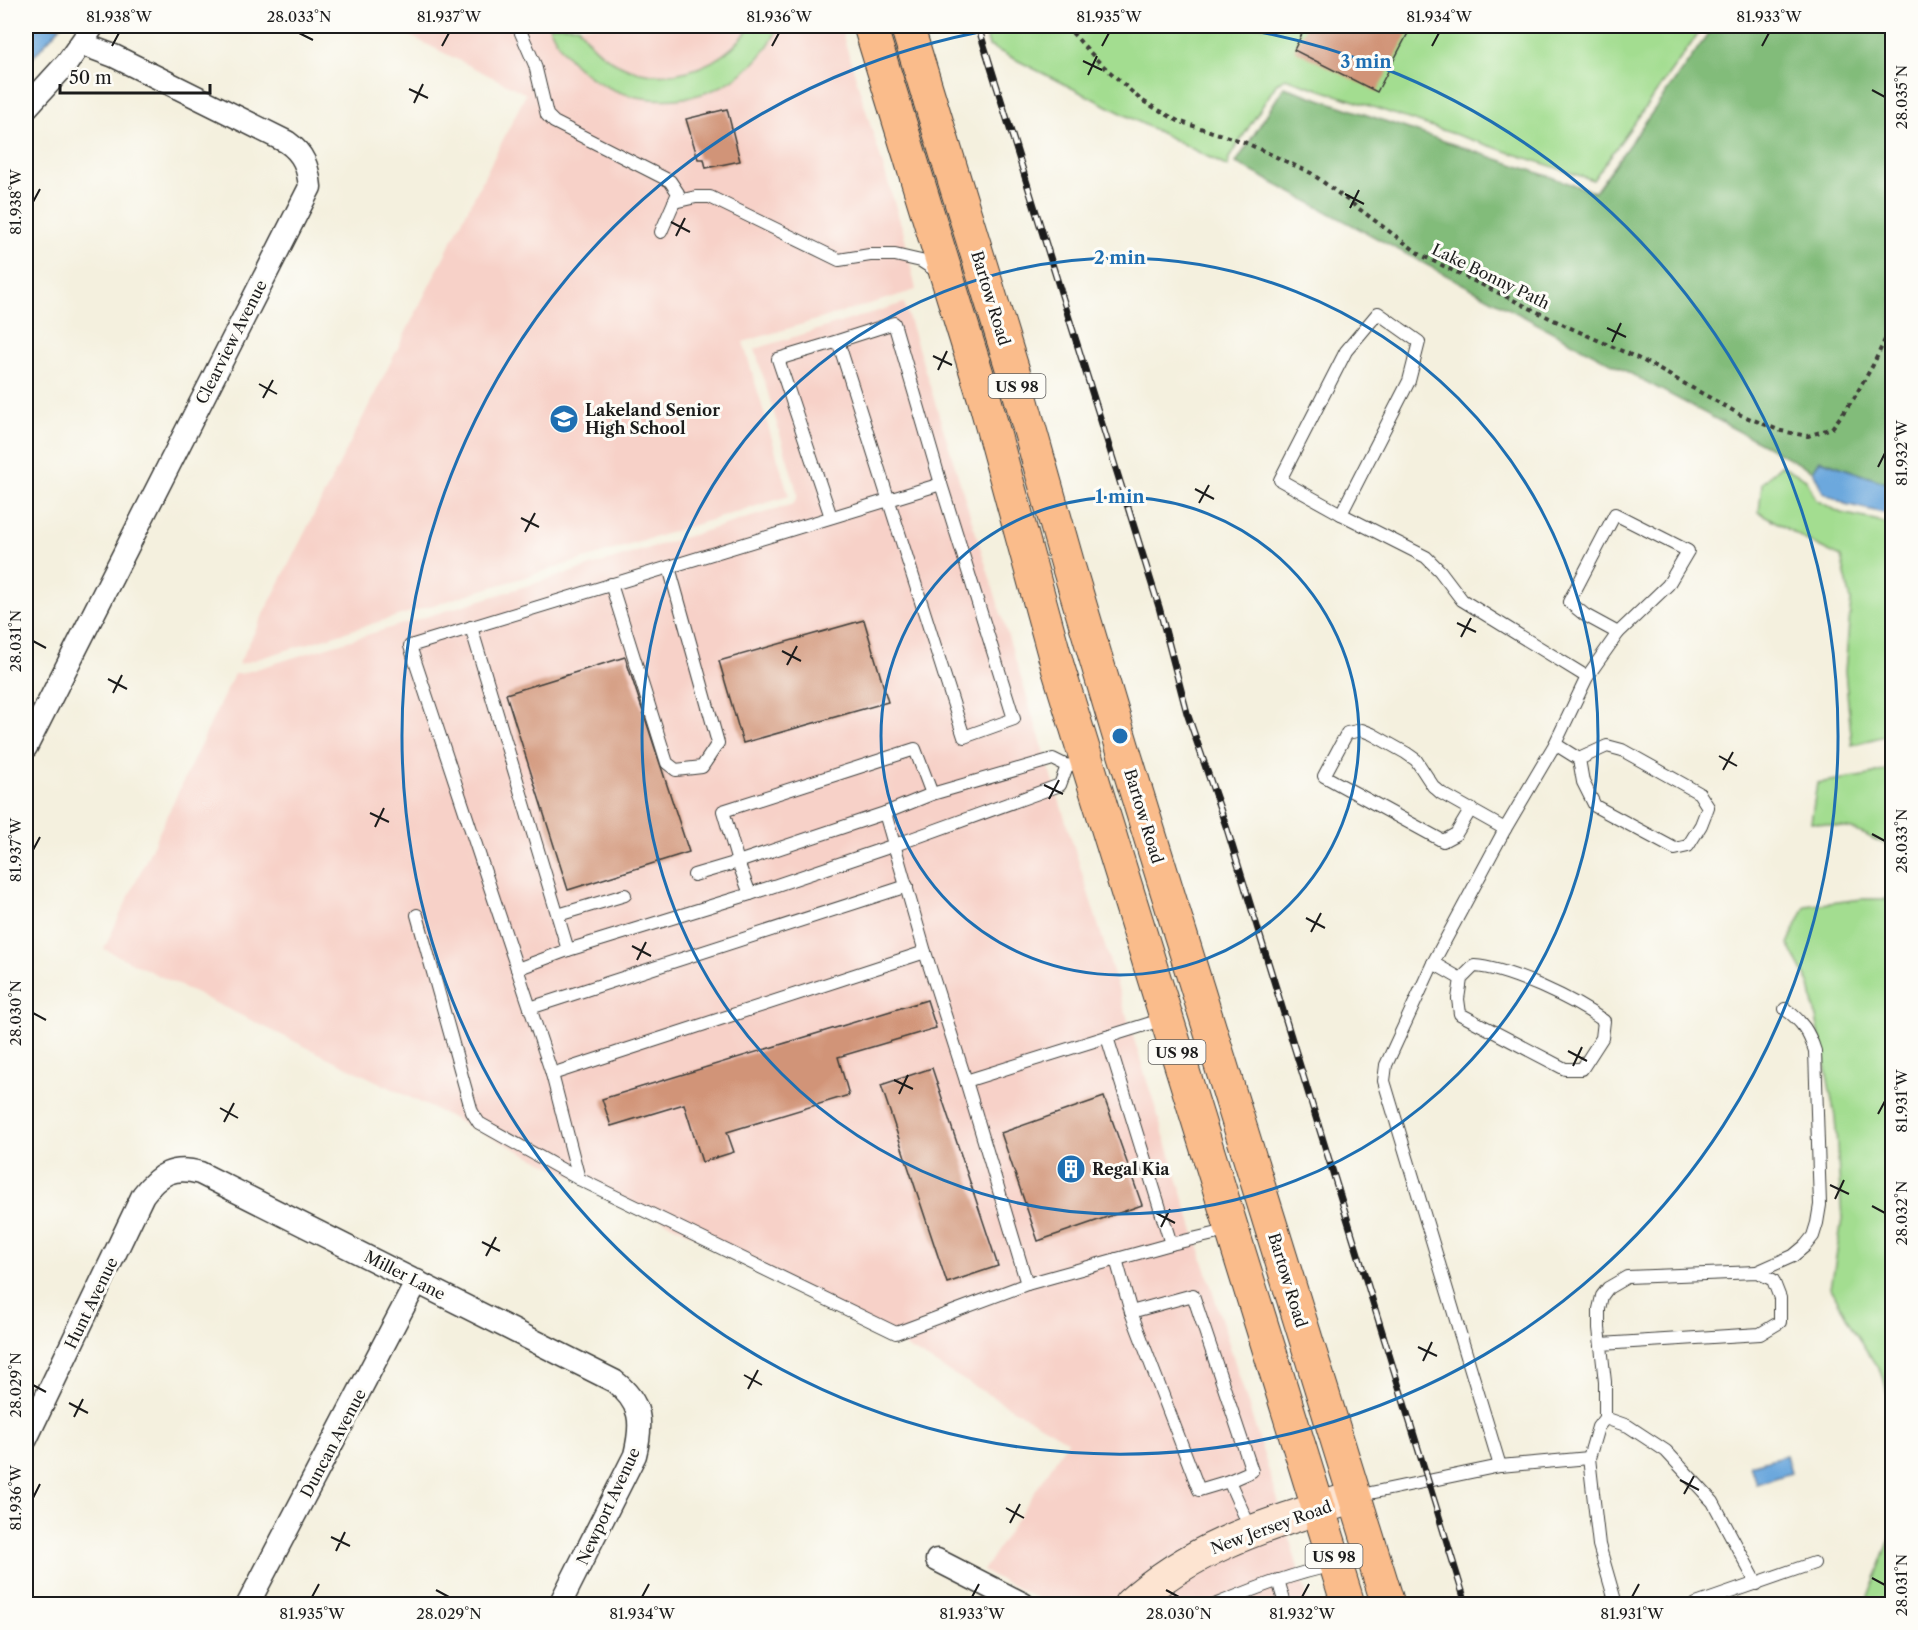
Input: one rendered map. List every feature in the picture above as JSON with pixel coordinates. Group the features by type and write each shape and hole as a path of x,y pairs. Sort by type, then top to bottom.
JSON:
{"main road":[{"name":"US 98","path":"870,26 984,397 1032,576 1077,764 1166,1018 1348,1605"},
{"name":"Bartow Road","path":"907,26 1017,384 1123,748 1388,1605"}],"street":[{"path":"26,108 87,35"},
{"name":"Clearview Avenue","path":"26,747 310,187 308,168 298,150 287,142 114,56 87,35"},
{"path":"1077,764 1123,748"},
{"name":"Miller Lane","path":"165,1174 174,1170 188,1169 200,1173 614,1381 628,1392 635,1405"},
{"name":"Hunt Avenue","path":"26,1439 143,1195 154,1180 165,1174"},
{"name":"Duncan Avenue","path":"248,1605 417,1281"},
{"name":"Newport Avenue","path":"560,1605 635,1455 640,1437 640,1413 635,1405"},
{"name":"New Jersey Road","path":"1140,1602 1176,1568 1212,1548 1252,1531 1355,1497"},
{"path":"937,1560 1023,1605"}],"lane":[{"path":"518,26 535,65 546,116 670,181 678,193 661,232"},
{"path":"674,202 696,197 710,197 839,261 870,255 895,255 921,261 933,267 948,280"},
{"path":"1341,514 1409,381 1419,342 1378,313 1346,351 1280,480 1341,514 1426,557 1462,600 1587,677"},
{"path":"831,517 778,359 894,323 1014,720 963,737 838,341"},
{"path":"579,1179 552,1074 410,646 941,484"},
{"path":"1500,1466 1384,1081 1386,1065 1433,963 1505,829 1555,744 1587,677 1618,633 1668,585 1688,551 1616,514 1569,602 1585,615 1618,633"},
{"path":"611,584 667,763 676,770 702,767 718,743 669,567"},
{"path":"471,627 568,950"},
{"path":"1471,809 1456,834 1443,841 1324,776 1347,733 1362,730 1416,760 1432,786 1441,793 1471,809 1505,829"},
{"path":"1555,744 1580,759"},
{"path":"1607,746 1622,750 1699,793 1708,807 1701,825 1688,846 1675,849 1594,806 1583,782 1580,759 1607,746"},
{"path":"750,894 723,811 915,749 932,794"},
{"path":"517,969 568,950 750,894 895,845 1060,785 1077,764 1053,759 932,794 885,813 694,875"},
{"path":"885,813 925,952 1027,1284"},
{"path":"530,1008 906,886"},
{"path":"558,915 625,895"},
{"path":"417,915 472,1112 479,1123 579,1179 896,1333 1027,1284 1232,1229"},
{"path":"552,1074 925,952"},
{"path":"1433,963 1461,979"},
{"path":"1474,966 1491,967 1501,971 1581,1005 1604,1021 1602,1038 1582,1069 1564,1068 1460,1014 1458,999 1461,979 1474,966"},
{"path":"1616,1605 1599,1545 1589,1458 1598,1427 1605,1418 1605,1382 1599,1309 1602,1296 1608,1288 1627,1277 1758,1272 1793,1256 1813,1236 1820,1204 1815,1051 1804,1025 1785,1009"},
{"path":"966,1081 1166,1018"},
{"path":"1107,1037 1171,1244"},
{"path":"1116,1259 1131,1312 1199,1490 1252,1471 1193,1294 1131,1312"},
{"path":"1601,1344 1760,1334 1780,1322 1780,1298 1773,1280 1758,1272"},
{"path":"1605,1418 1628,1426 1666,1451 1713,1502 1757,1584"},
{"path":"1355,1497 1500,1466 1589,1458"},
{"path":"1229,1481 1252,1531"},
{"path":"1696,1605 1814,1563"},
{"path":"1217,1605 1301,1572 1336,1565"},
{"path":"1278,1580 1285,1605"}],"path":[{"name":"Lake Bonny Path","path":"1066,26 1099,62 1142,100 1178,122 1244,142 1311,173 1421,255 1564,326 1642,360 1741,415 1781,431 1808,436 1832,428 1874,365 1893,325"}],"shaded area":[{"name":"Lakeland Senior High School","path":"390,26 840,26 904,234 916,290 743,342 789,496 238,665 526,94"},
{"path":"904,303 1281,1510 1115,1604 1048,1604 983,1571 1068,1441 819,1296 104,949 234,674 793,504 797,498 797,492 755,349"},
{"path":"1287,1531 1309,1604 1146,1604 1180,1577"}],"green space":[{"path":"549,26 578,26 595,48 616,63 639,72 664,74 688,71 712,62 733,47 751,26 779,26 759,58 731,81 699,95 664,100 629,95 597,81 569,58"},
{"path":"983,26 1704,26 1593,180 1285,78 1277,83 1229,158 1228,167 989,46"},
{"path":"1714,26 1892,26 1892,485 1821,460 1813,471 1236,163 1284,87 1595,192"},
{"path":"1781,465 1806,479 1816,500 1841,513 1892,526 1892,741 1888,735 1852,745 1845,671 1851,600 1841,557 1806,540 1759,512 1762,483"},
{"path":"1892,768 1892,847 1852,829 1811,822 1817,783 1870,775"},
{"path":"1862,899 1892,899 1892,1412 1883,1376 1854,1331 1831,1288 1842,1219 1835,1117 1810,985 1788,944 1805,906"},
{"path":"1892,1534 1892,1604 1865,1604"}],"water":[{"path":"26,26 61,26 26,65"},
{"path":"1820,460 1892,485 1892,515 1845,504 1823,492 1813,471"},
{"path":"1786,1455 1791,1473 1756,1484 1750,1465"}],"building":[{"path":"1306,26 1393,26 1408,33 1377,92 1294,50"},
{"path":"727,109 740,161 706,168 704,159 698,159 686,119"},
{"path":"864,620 888,702 743,743 719,661"},
{"path":"625,657 689,852 568,890 506,694"},
{"path":"927,1000 936,1028 838,1057 849,1095 727,1132 734,1152 702,1162 684,1104 611,1126 602,1099"},
{"path":"932,1068 998,1266 947,1283 881,1085"},
{"name":"Regal Kia","path":"1104,1097 1142,1205 1038,1241 1001,1133"}],"railway":[{"path":"978,26 1159,607 1187,713 1227,829 1466,1604"}],"place":[{"name":"Lakeland Senior High School","path":"564,419"},
{"name":"Regal Kia","path":"1071,1169"}]}
